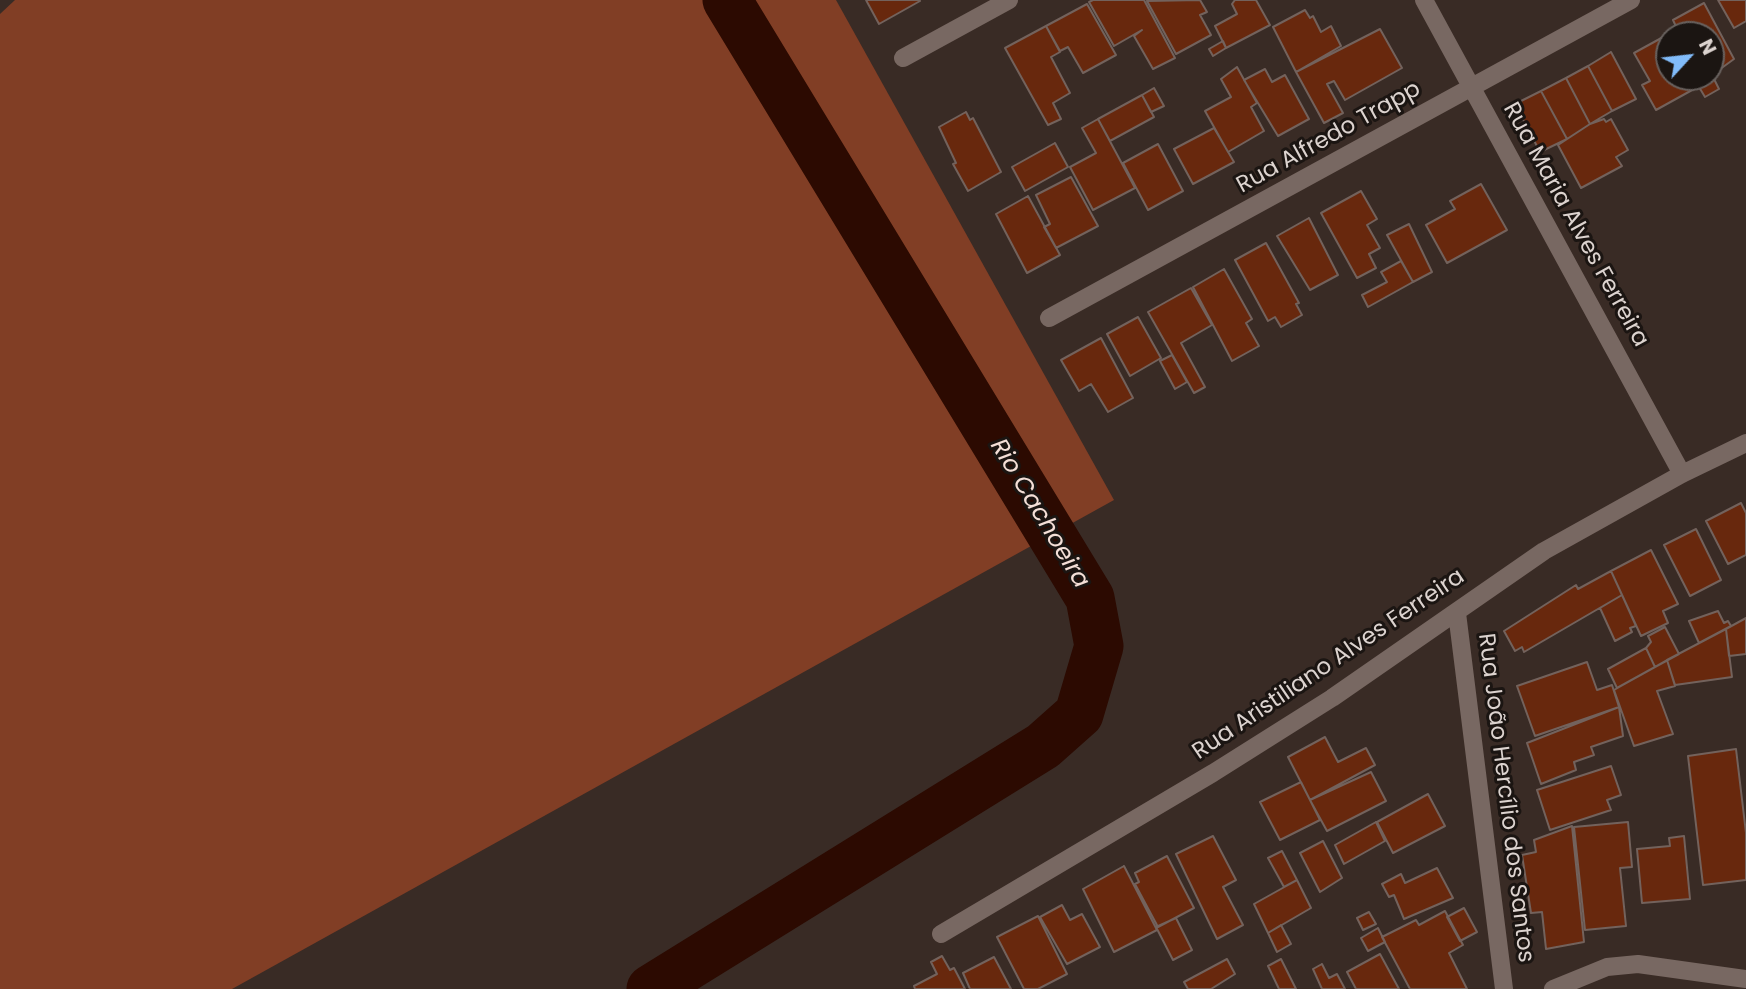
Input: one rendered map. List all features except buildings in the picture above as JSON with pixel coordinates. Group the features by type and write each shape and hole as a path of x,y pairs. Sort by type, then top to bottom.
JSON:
{"street":[{"path":"903,58 1009,0"},
{"name":"Rua Maria Alves Ferreira","path":"1424,0 1682,474"},
{"name":"Rua Alfredo Trapp","path":"1049,318 1631,0"},
{"name":"Rua Aristiliano Alves Ferreira","path":"941,934 1213,773 1457,613 1544,551 1682,474 1746,443"},
{"name":"Rua João Hercílio dos Santos","path":"1457,613 1504,989"},
{"path":"1553,989 1606,967 1638,964 1746,979"}],"shaded area":[{"path":"15,0 836,0 1114,500 232,989 0,989 0,14"}],"waterway":[{"name":"Rio Cachoeira","path":"651,989 1043,746 1079,714 1099,646 1090,598 727,0"}]}
